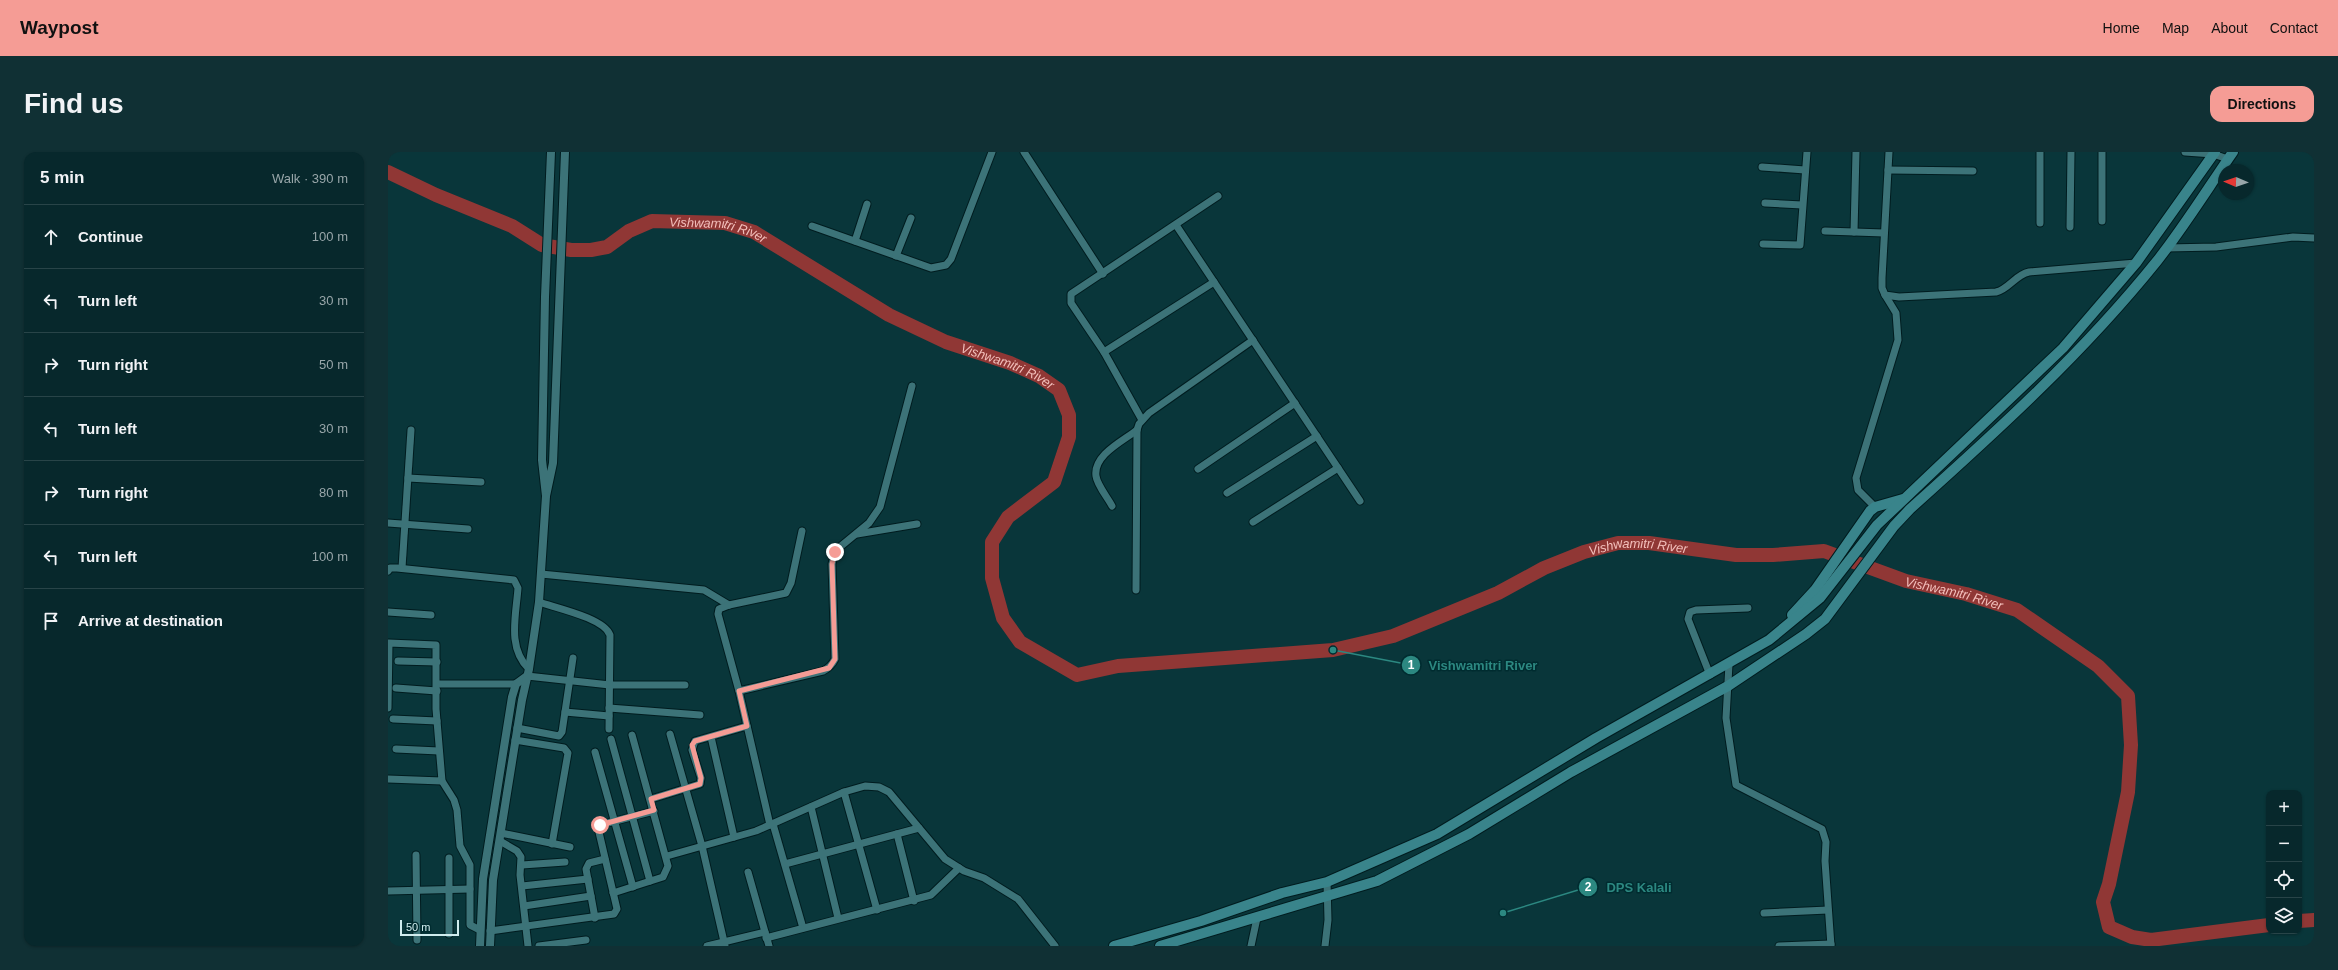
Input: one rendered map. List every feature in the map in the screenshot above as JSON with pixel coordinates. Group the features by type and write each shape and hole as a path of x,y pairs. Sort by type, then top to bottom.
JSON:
{"main road":[{"path":"1114,946 1135,943 1282,893 1328,882 1438,834 1596,738 1710,675 1769,640 1817,594 1877,525 2063,348 2136,263 2214,153"},
{"path":"1160,946 1377,881 1469,834 1571,772 1728,686 1806,634 1833,610 1894,526 2016,413 2076,354 2166,248 2231,156"},
{"path":"1817,594 1867,515 1875,507 1905,499"}],"street":[{"path":"546,496 542,460 545,297 551,152"},
{"path":"490,946 493,880 539,602 546,496 553,463 558,298 565,152"},
{"path":"812,226 931,268 946,265 951,259 992,152"},
{"path":"1024,152 1103,274"},
{"path":"1763,244 1800,245 1807,152"},
{"path":"1854,232 1856,152"},
{"path":"1875,507 1858,490 1856,478 1898,340 1896,313 1882,288 1889,152"},
{"path":"2040,152 2040,223"},
{"path":"2070,226 2071,152"},
{"path":"2102,152 2102,221"},
{"path":"2184,152 2214,153 2231,156"},
{"path":"1762,167 1805,170"},
{"path":"1888,170 1972,171"},
{"path":"1142,420 1104,352 1071,303 1071,294 1218,196"},
{"path":"855,241 867,204"},
{"path":"1765,204 1802,205"},
{"path":"896,256 911,218"},
{"path":"1176,224 1360,501"},
{"path":"1825,231 1884,233"},
{"path":"2166,248 2209,247 2292,237 2314,238"},
{"path":"1885,295 1899,297 1996,292 2005,288 2019,275 2029,272 2136,263"},
{"path":"1104,352 1214,282"},
{"path":"1136,590 1137,430 1142,420 1253,340"},
{"path":"739,691 829,668 835,659 833,558 839,547 857,534 875,517 880,507 912,386"},
{"path":"1198,469 1295,403"},
{"path":"402,568 411,430"},
{"path":"1112,506 1096,477 1097,467 1101,457 1137,430"},
{"path":"1227,493 1317,436"},
{"path":"1253,522 1338,468"},
{"path":"408,478 481,482"},
{"path":"388,523 468,529"},
{"path":"857,534 917,524"},
{"path":"802,531 791,583 786,593 729,605 719,609 718,614 739,691 772,825 785,864 803,928"},
{"path":"388,571 390,568 402,568 514,580 518,588 515,644 521,661 528,672 570,681 610,685 686,685"},
{"path":"541,574 704,590 729,605"},
{"path":"539,602 605,626 610,635 609,729"},
{"path":"1710,675 1688,619 1690,612 1696,610 1748,608"},
{"path":"388,612 431,615"},
{"path":"388,708 389,643 436,646 437,721 442,781 454,800 458,810 460,846 470,865 470,925 480,930"},
{"path":"517,728 559,736 562,732 573,658"},
{"path":"398,661 437,662"},
{"path":"1729,664 1726,718 1736,785 1822,829 1826,842 1824,861 1831,945 1779,946"},
{"path":"480,946 483,879 516,684 528,672"},
{"path":"396,688 516,684"},
{"path":"565,712 700,715"},
{"path":"393,719 437,721"},
{"path":"651,799 701,782 692,745 695,741 747,726"},
{"path":"670,734 684,789 702,846 725,944"},
{"path":"613,893 663,877 666,872 667,856 632,735"},
{"path":"711,736 734,837"},
{"path":"611,739 650,881"},
{"path":"515,740 564,748 568,753 552,844"},
{"path":"396,749 439,751"},
{"path":"595,752 633,887"},
{"path":"388,779 442,781"},
{"path":"667,856 772,825 844,792 865,786 879,787 889,792 945,859 959,868 984,878 1018,899 1056,946"},
{"path":"844,792 877,910"},
{"path":"811,807 838,918"},
{"path":"490,931 611,916 616,912 598,828 654,810"},
{"path":"785,864 919,828"},
{"path":"898,834 914,901"},
{"path":"500,837 570,847"},
{"path":"500,837 517,851 522,865 522,886 528,946"},
{"path":"416,855 417,940"},
{"path":"449,858 449,934"},
{"path":"595,918 586,865 604,859"},
{"path":"522,865 565,862"},
{"path":"707,946 725,944 803,928 838,918 914,901 931,895 959,868"},
{"path":"748,872 769,946"},
{"path":"522,886 588,879"},
{"path":"1325,946 1328,920 1328,882"},
{"path":"388,891 470,889"},
{"path":"524,906 591,896"},
{"path":"1764,913 1828,910"},
{"path":"1251,946 1257,918"},
{"path":"539,946 586,940"}],"waterway":[{"name":"Vishwamitri River","path":"388,172 436,195 512,226 542,245 571,250 591,250 607,247 629,231 652,221 725,223 754,232 889,315 946,342 1010,363 1039,376 1059,390 1069,415 1069,437 1054,482 1008,517 992,542 992,578 1003,618 1020,642 1077,675 1118,666 1333,650 1393,636 1498,593 1544,568 1584,552 1618,543 1649,543 1736,555 1773,555 1824,551 1906,581 1966,594 2017,610 2098,666 2128,696 2131,745 2128,792 2109,884 2103,902 2109,927 2132,937 2151,940 2266,925"},
{"path":"2302,921 2314,920"}],"place":[{"name":"Vishwamitri River","path":"1333,650"},
{"name":"DPS Kalali","path":"1503,913"}],"route":[{"path":"600,825 654,810 651,799 700,784 701,778 692,750 692,745 695,741 747,726 739,691 823,671 829,668 835,659 832,564 835,552"}]}
